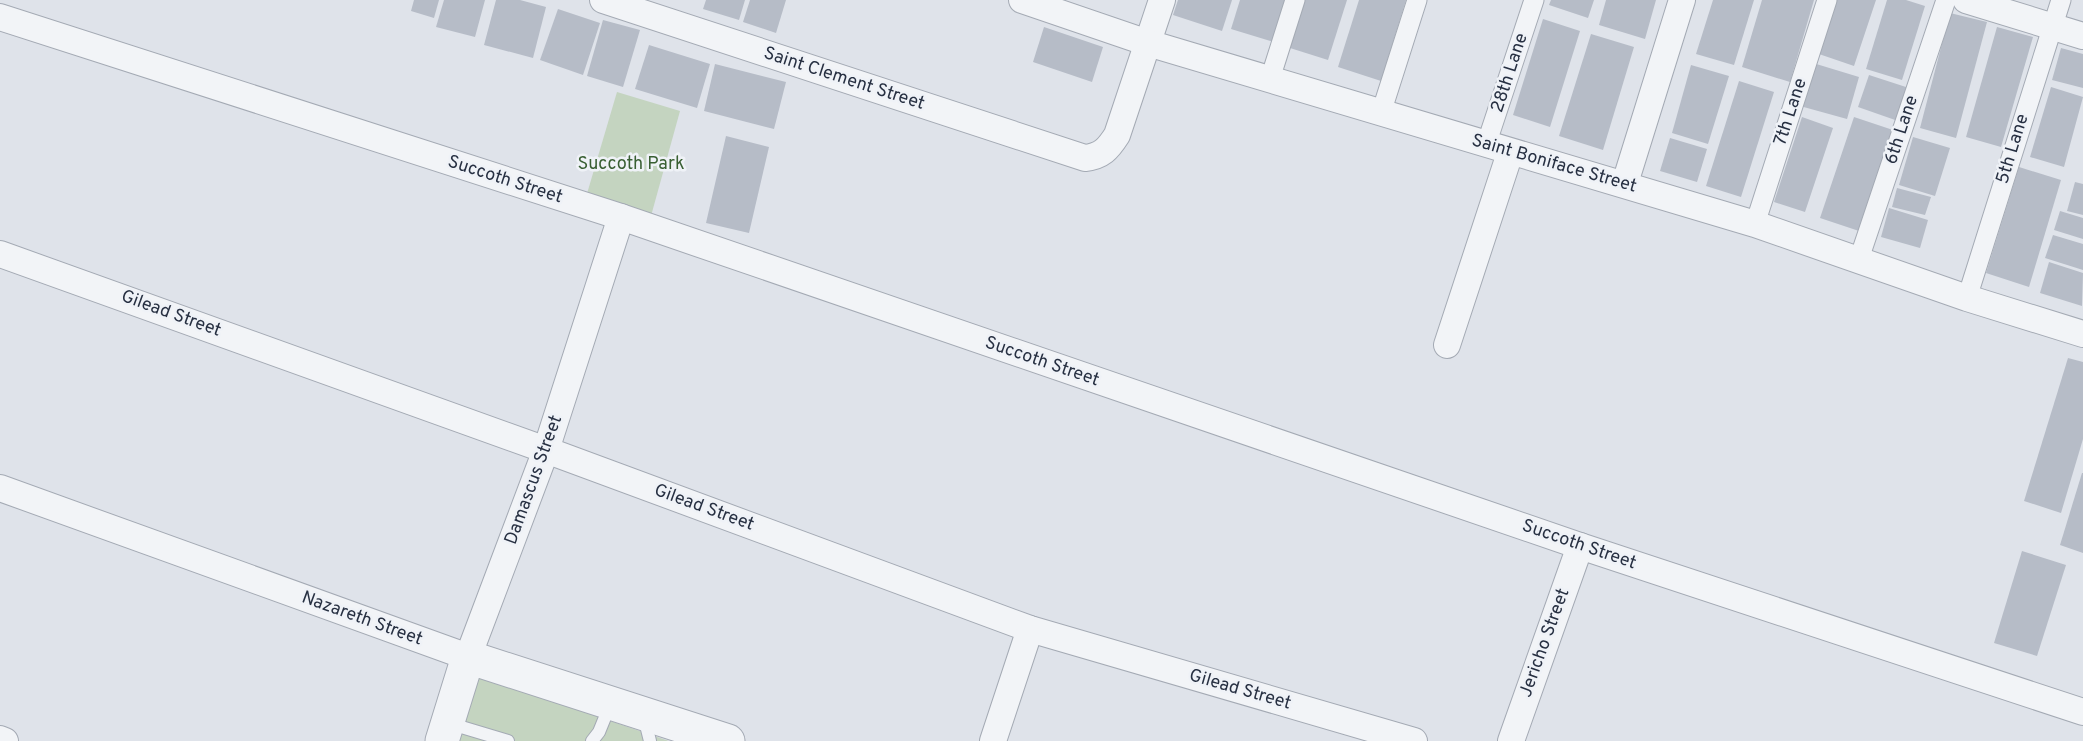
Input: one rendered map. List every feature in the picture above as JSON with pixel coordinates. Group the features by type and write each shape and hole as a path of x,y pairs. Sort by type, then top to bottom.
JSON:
{"street":[{"name":"Saint Clement Street","path":"603,0 1085,158 1098,156 1108,149 1117,135 1148,43"},
{"name":"Saint Boniface Street","path":"1023,0 1148,43 1498,149 1625,183 1755,224 1967,298 2083,334"},
{"path":"1148,43 1162,0"},
{"path":"1270,79 1295,0"},
{"path":"1381,113 1417,0"},
{"name":"28th Lane","path":"1498,149 1534,0"},
{"path":"1625,183 1682,0"},
{"name":"7th Lane","path":"1755,224 1827,0"},
{"name":"6th Lane","path":"1859,259 1946,0"},
{"path":"1966,0 2083,36"},
{"name":"5th Lane","path":"1967,298 2061,0"},
{"name":"Succoth Street","path":"0,17 621,217 1580,546 2083,712"},
{"path":"1447,345 1498,149"},
{"name":"Damascus Street","path":"445,732 468,657 546,450 621,217"},
{"name":"Gilead Street","path":"0,254 546,450 1030,629 1414,741"},
{"name":"Nazareth Street","path":"0,488 468,657 610,705 646,727 728,741"},
{"name":"Jericho Street","path":"1511,741 1580,546"},
{"path":"993,741 1030,629"},
{"path":"0,739 5,741"}],"lane":[{"path":"592,741 599,732 610,705"},
{"path":"445,732 509,741"}],"green space":[{"name":"Succoth Park","path":"617,92 680,111 651,216 586,197"},
{"path":"479,676 669,741 457,741"}],"building":[{"path":"414,0 439,0 434,18 411,11"},
{"path":"444,0 485,0 475,37 436,27"},
{"path":"496,0 520,0 546,7 533,58 484,45"},
{"path":"706,0 745,0 739,20 703,9"},
{"path":"750,0 786,0 776,33 743,22"},
{"path":"1178,0 1232,0 1222,31 1173,15"},
{"path":"1240,0 1287,0 1274,42 1231,29"},
{"path":"1305,0 1347,0 1328,60 1290,48"},
{"path":"1359,0 1406,0 1381,81 1338,67"},
{"path":"1551,0 1594,0 1588,18 1549,5"},
{"path":"1606,0 1656,0 1645,39 1599,25"},
{"path":"1713,0 1754,0 1734,65 1696,54"},
{"path":"1762,0 1814,0 1790,82 1742,67"},
{"path":"1834,0 1876,0 1854,66 1816,53"},
{"path":"1887,0 1906,0 1925,6 1902,80 1866,69"},
{"path":"558,9 600,23 583,75 540,60"},
{"path":"1950,13 1987,22 1956,138 1920,128"},
{"path":"1543,19 1580,31 1550,127 1513,115"},
{"path":"603,20 640,30 623,87 587,76"},
{"path":"1044,27 1103,47 1092,82 1033,62"},
{"path":"1997,27 2033,37 2001,147 1966,137"},
{"path":"1591,34 1634,47 1603,150 1559,136"},
{"path":"649,45 710,64 697,108 635,89"},
{"path":"2061,48 2083,54 2083,88 2052,80"},
{"path":"1813,63 1859,77 1847,119 1800,106"},
{"path":"715,64 786,82 774,129 704,111"},
{"path":"1691,65 1729,76 1708,144 1672,133"},
{"path":"1869,75 1909,88 1898,121 1858,107"},
{"path":"1739,81 1774,92 1741,197 1706,186"},
{"path":"2051,87 2083,97 2064,167 2030,157"},
{"path":"1802,117 1833,128 1805,212 1774,202"},
{"path":"1854,117 1893,130 1859,231 1820,218"},
{"path":"726,136 769,147 749,233 706,223"},
{"path":"1913,137 1950,148 1935,196 1899,185"},
{"path":"1670,138 1707,149 1697,182 1660,171"},
{"path":"2019,167 2061,180 2029,287 1986,273"},
{"path":"2075,182 2083,184 2083,215 2067,211"},
{"path":"1897,188 1931,197 1925,215 1892,207"},
{"path":"1889,208 1928,220 1920,248 1881,237"},
{"path":"2060,211 2083,218 2083,239 2054,230"},
{"path":"2053,235 2083,244 2083,270 2045,258"},
{"path":"2049,262 2083,273 2082,306 2040,293"},
{"path":"2068,358 2083,362 2083,439 2061,513 2024,501"},
{"path":"2083,473 2083,553 2060,545"},
{"path":"2022,551 2066,565 2037,656 1994,643"}]}
